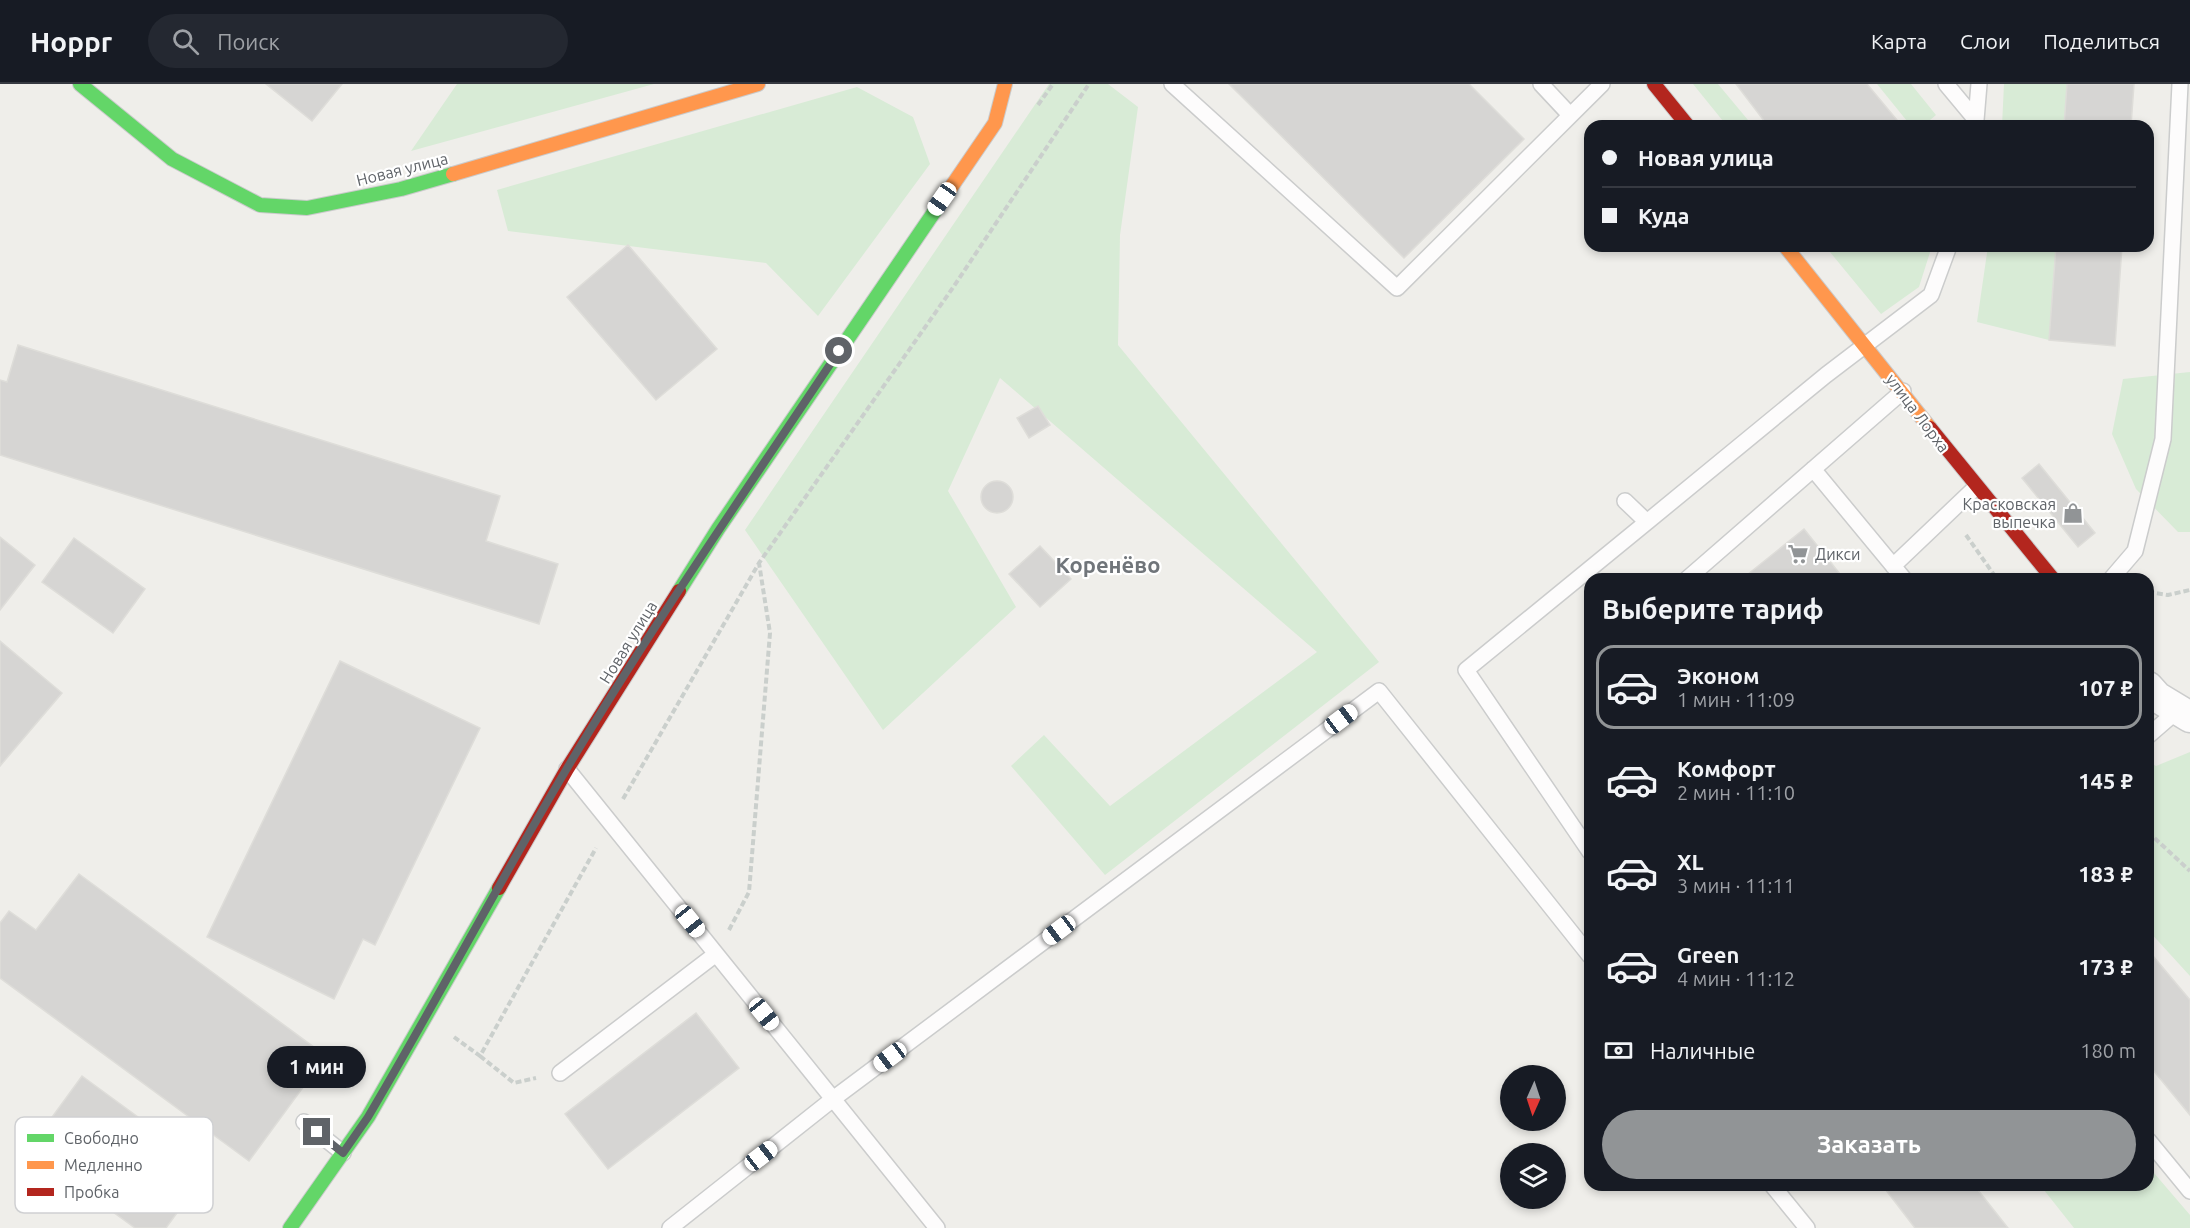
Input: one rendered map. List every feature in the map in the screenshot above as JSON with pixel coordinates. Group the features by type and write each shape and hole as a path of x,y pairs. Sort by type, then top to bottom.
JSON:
{"street":[{"name":"Новая улица","path":"80,84 172,159 260,205 308,208 401,189 758,84"},
{"name":"Новая улица","path":"290,1228 368,1117 427,1018 567,769 718,529 995,123 1005,84"},
{"path":"1654,84 1683,120"},
{"name":"улица Лорха","path":"1790,252 1903,391 1976,488 2047,573"},
{"path":"2154,694 2184,713"}],"lane":[{"path":"1172,84 1397,288 1602,84"},
{"path":"1541,84 1570,115"},
{"path":"1946,84 1974,120"},
{"path":"1976,120 1979,84"},
{"path":"2116,573 2135,551 2163,439 2180,84"},
{"path":"1585,573 1865,345 1931,295 1947,252"},
{"path":"1694,573 1903,391"},
{"path":"1813,469 1899,573"},
{"path":"1893,566 1976,488"},
{"path":"1625,501 1647,522"},
{"path":"1584,574 1466,670 1584,843"},
{"path":"670,1228 833,1099 1378,691 1584,948"},
{"path":"2154,732 2184,713"},
{"path":"567,769 937,1228"},
{"path":"560,1073 716,954"},
{"path":"304,1122 343,1153"},
{"path":"2154,1147 2190,1191"},
{"path":"1777,1191 1807,1228"}],"path":[{"path":"480,1056 610,822 759,562 952,289 1089,84"},
{"path":"1949,512 1993,573"},
{"path":"716,954 749,892 770,633 759,562"},
{"path":"2154,593 2168,595 2190,590"},
{"path":"2154,838 2190,871"},
{"path":"427,1018 514,1083 560,1073"}],"green space":[{"path":"457,84 654,84 411,151"},
{"path":"1049,84 1108,84 1138,107 1120,235 1118,345 1379,662 1105,875 1011,766 1044,735 1110,806 1317,652 1000,378 948,491 1016,607 883,730 745,530"},
{"path":"1693,84 1718,84 1748,120 1722,120"},
{"path":"1877,84 1911,84 1936,115 1930,120 1906,120"},
{"path":"2004,84 2067,84 2064,120 2002,120"},
{"path":"857,87 913,117 930,164 818,316 766,263 508,231 497,190"},
{"path":"1830,252 1930,252 1919,287 1881,314"},
{"path":"1987,252 2056,252 2049,340 1977,322"},
{"path":"2190,372 2190,532 2178,532 2136,489 2112,434 2123,379"},
{"path":"2190,752 2190,976 2154,937 2154,765 2156,766"},
{"path":"2154,1173 2190,1215 2190,1228 2074,1228 2045,1191 2154,1191"}],"building":[{"path":"266,84 342,84 312,121"},
{"path":"1229,84 1469,84 1524,139 1404,258"},
{"path":"1736,84 1867,84 1897,120 1763,120"},
{"path":"2067,84 2134,84 2131,120 2064,120"},
{"path":"628,245 717,349 656,400 567,297"},
{"path":"2056,252 2122,252 2115,346 2049,340"},
{"path":"18,345 500,496 486,541 558,564 539,624 0,455 0,380 7,382"},
{"path":"1038,406 1050,425 1029,438 1017,418"},
{"path":"2039,464 2095,533 2078,547 2022,478"},
{"path":"997,481 1008,486 1013,497 1008,508 997,513 986,508 981,497 986,486"},
{"name":"Дикси","path":"1804,529 1839,573 1749,573"},
{"path":"0,537 35,565 0,610"},
{"path":"74,538 145,589 113,633 42,582"},
{"path":"1040,546 1071,579 1040,607 1009,574"},
{"path":"0,641 62,693 0,766"},
{"path":"340,661 480,728 375,945 363,939 334,999 207,937"},
{"path":"79,874 326,1056 249,1161 213,1135 213,1117 189,1117 0,978 0,923 9,911 36,930"},
{"path":"2154,957 2190,1000 2190,1115 2154,1071"},
{"path":"696,1013 739,1068 608,1169 565,1114"},
{"path":"82,1076 138,1117 52,1117"},
{"path":"1887,1191 1979,1191 2008,1228 1915,1228"},
{"path":"114,1213 177,1213 166,1228 135,1228"}],"traffic: fast":[{"path":"80,84 172,159 260,205 307,208 401,189 453,174"},
{"path":"679,591 718,529 941,202"},
{"path":"290,1228 368,1117 499,888"}],"traffic: slow":[{"path":"453,174 758,84"},
{"path":"941,202 995,123 1005,84"},
{"path":"1790,252 1930,428"}],"traffic: jam":[{"path":"1654,84 1683,120"},
{"path":"1930,428 2048,573"},
{"path":"499,888 567,769 679,591"}],"place":[{"name":"Красковская выпечка","path":"2073,513"},
{"name":"Дикси","path":"1798,554"}],"district":[{"name":"Коренёво","path":"1108,564"}],"route":[{"path":"317,1132 343,1153 368,1117 427,1018 567,769 718,529 770,457 839,351"}]}
